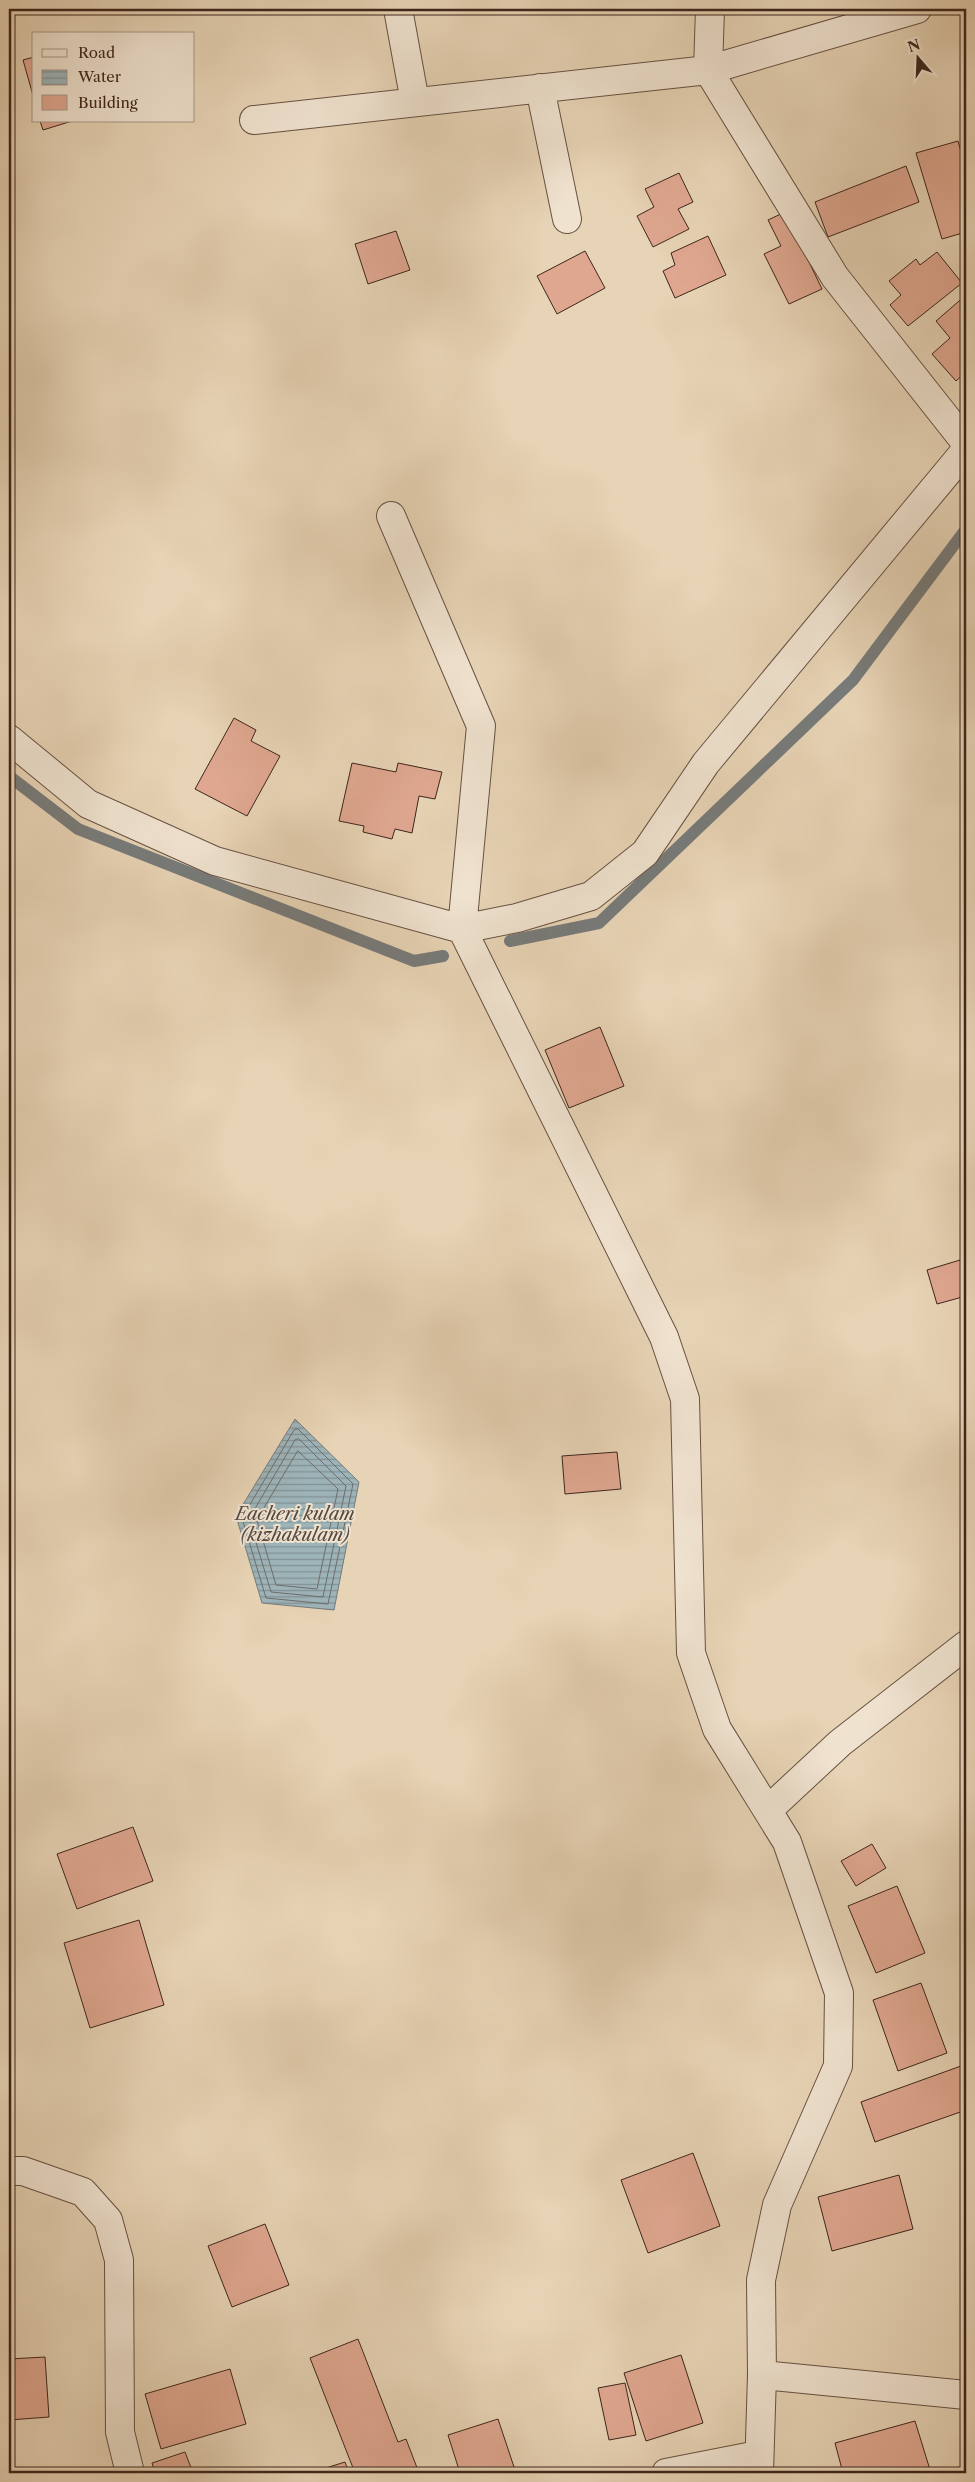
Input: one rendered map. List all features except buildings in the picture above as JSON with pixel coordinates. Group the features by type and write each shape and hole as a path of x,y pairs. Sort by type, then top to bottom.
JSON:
{"street":[{"path":"398,9 415,102"},
{"path":"710,9 708,70 835,277 966,443"},
{"path":"254,120 708,70 917,9"},
{"path":"540,88 567,218"},
{"path":"9,738 88,804 214,861 462,929 517,918 591,896 645,853 706,763 966,450"},
{"path":"391,516 482,726 462,929 664,1337 685,1398 691,1653 717,1729 787,1842 839,1993 838,2066 777,2206 761,2280 762,2375 759,2464 666,2473"},
{"path":"768,1810 840,1743 966,1645"},
{"path":"9,2171 23,2171 83,2192 108,2220 119,2260 120,2432 130,2473"},
{"path":"762,2375 966,2396"}],"water":[{"name":"Eacheri kulam (kizhakulam)","path":"295,1419 359,1482 334,1610 262,1603 236,1516"}],"waterway":[{"path":"510,941 599,923 853,680 966,529"},
{"path":"9,776 78,829 414,961 443,956"}]}
